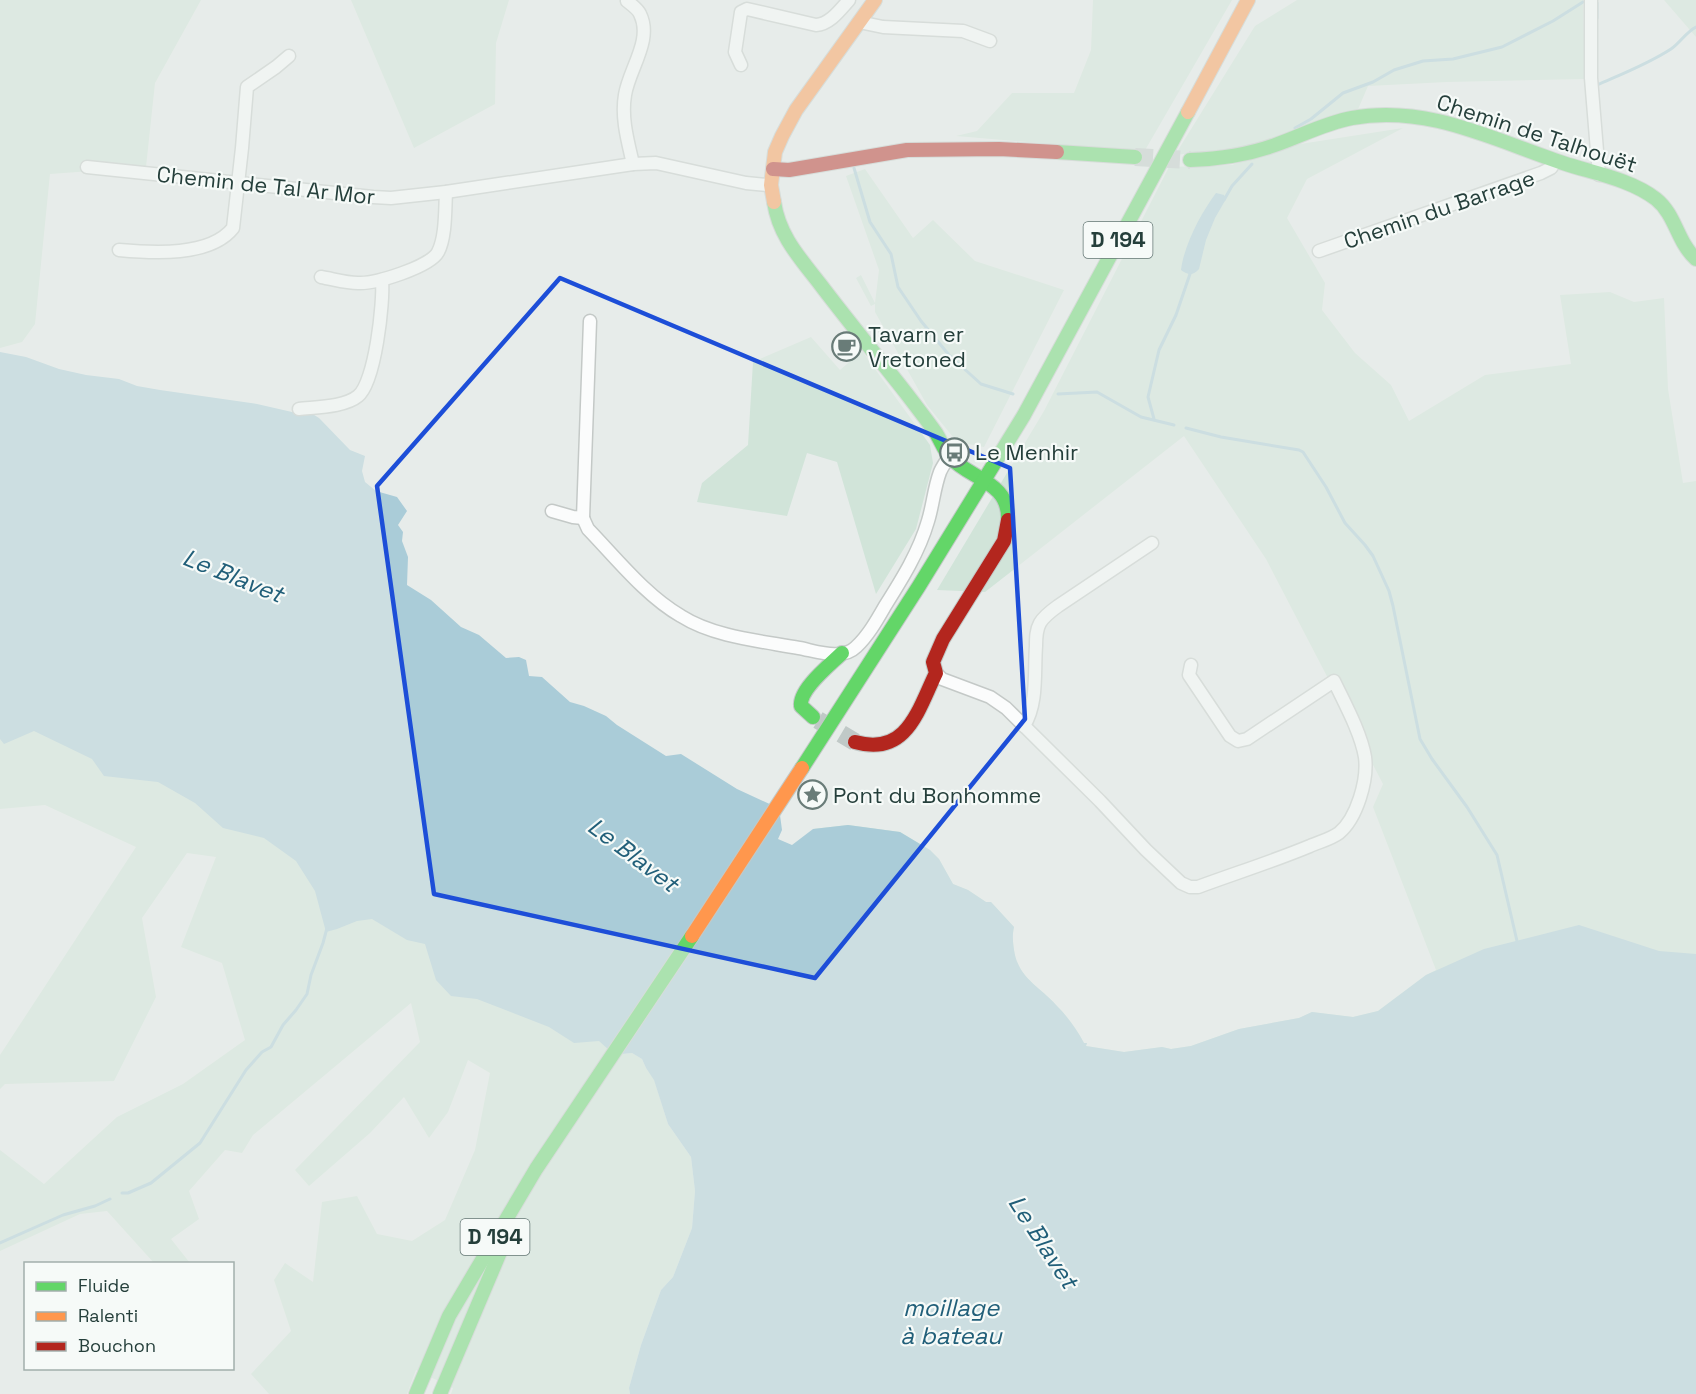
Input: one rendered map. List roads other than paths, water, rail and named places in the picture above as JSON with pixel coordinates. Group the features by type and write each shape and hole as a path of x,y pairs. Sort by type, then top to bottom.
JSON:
{"main road":[{"path":"855,742 882,745 900,737 907,730 936,673 933,662 943,639 1004,541 1009,508 1002,496 986,480 964,469 949,456 930,425 787,240 776,218 769,185 775,153 782,136 796,110 874,0"},
{"name":"D 194","path":"416,1394 449,1316 536,1169 591,1089 918,590 986,480 1024,415 1248,0"},
{"name":"Chemin de Talhouët","path":"1191,160 1250,153 1340,122 1369,116 1411,116 1449,122 1479,131 1556,161 1635,186 1656,199 1671,215 1680,238 1690,255 1696,259"},
{"path":"773,169 789,170 907,150 937,149 999,149 1135,157"},
{"path":"813,717 803,709 800,703 801,696 807,687 842,653"},
{"name":"D 194","path":"440,1394 517,1214 591,1089"}],"street":[{"path":"741,65 735,52 741,12 747,9 824,25 849,0"},
{"path":"1591,0 1591,78 1599,175"},
{"path":"627,1 640,12 644,26 642,44 625,94 624,116 633,164"},
{"path":"859,22 882,27 963,31 990,41"},
{"path":"119,250 157,253 184,251 223,238 233,228 247,87 289,56"},
{"name":"Chemin du Barrage","path":"1319,251 1531,177 1551,168 1556,161"},
{"name":"Chemin de Tal Ar Mor","path":"87,167 391,198 633,164 656,163 746,183 769,185"},
{"path":"321,277 358,283 382,280 429,261 436,255 441,244 446,192"},
{"path":"299,409 343,402 363,392 377,343 382,310 382,280"},
{"path":"590,321 583,518 588,529 643,586 680,616 712,630 823,653 849,652 856,647 903,578 921,540 941,471 949,456"},
{"path":"552,511 583,518"},
{"path":"1024,726 1030,716 1034,694 1036,635 1045,616 1152,543"},
{"path":"936,673 942,679 990,697 1006,708 1146,850 1181,883 1190,888 1296,852 1337,834 1356,812 1365,770 1365,758 1334,681 1247,739 1238,741 1230,736 1190,675 1191,665"}],"water":[{"path":"1216,193 1224,195 1226,199 1206,240 1199,269 1193,274 1186,273 1181,270 1189,240"},
{"path":"0,352 26,357 59,369 119,379 137,386 257,404 292,412 306,410 319,418 350,450 365,456 362,471 365,482 376,491 397,497 407,511 398,525 403,532 402,541 408,557 407,585 431,600 461,627 479,635 506,658 519,657 526,660 529,676 542,677 570,702 606,716 666,756 681,754 737,789 774,806 780,815 782,830 778,839 792,845 813,829 848,825 900,832 930,850 939,859 953,884 968,890 986,902 991,902 1014,927 1014,950 1020,968 1030,981 1064,1013 1084,1043 1087,1043 1086,1046 1124,1052 1162,1047 1171,1049 1191,1046 1239,1029 1299,1018 1312,1012 1353,1017 1378,1011 1426,975 1484,949 1579,925 1659,951 1696,954 1696,1394 630,1394 629,1388 641,1345 661,1290 673,1277 692,1228 695,1191 691,1157 668,1124 654,1080 642,1059 632,1053 622,1054 610,1051 599,1041 574,1043 549,1027 477,999 451,996 436,980 425,944 407,940 372,919 357,921 326,932 315,891 296,861 264,838 223,828 195,803 158,782 104,776 92,759 34,731 4,744 0,739"}],"waterway":[{"path":"1295,128 1311,119 1343,93 1373,82 1394,70 1423,61 1453,59 1502,47 1553,21 1583,2"},
{"path":"1597,3 1597,18"},
{"path":"1597,82 1597,85 1653,59 1671,49 1696,27"},
{"path":"1224,200 1232,186 1252,164"},
{"path":"854,168 870,222 891,254 898,287 921,321 949,355 981,384 1013,394"},
{"path":"1154,419 1148,397 1159,350 1176,315 1191,271"},
{"path":"1058,394 1097,392 1141,417 1174,425"},
{"path":"1186,428 1303,452 1326,487 1345,523 1373,556 1389,591 1393,606 1420,739 1497,855 1517,941"},
{"path":"122,1193 128,1193 151,1183 200,1143 246,1070 262,1052 271,1047 283,1025 307,994 327,928"},
{"path":"0,1243 63,1215 110,1199"}],"tunnel":[{"path":"1135,157 1190,160"},
{"path":"818,720 855,742"}],"place":[{"name":"Tavarn er Vretoned","path":"847,347"},
{"name":"Le Menhir","path":"954,452"},
{"name":"Pont du Bonhomme","path":"812,795"}],"water label":[{"name":"Le Blavet","path":"233,576"},
{"name":"Le Blavet","path":"633,855"},
{"name":"Le Blavet","path":"1043,1242"},
{"name":"moillage à bateau","path":"951,1322"}]}
